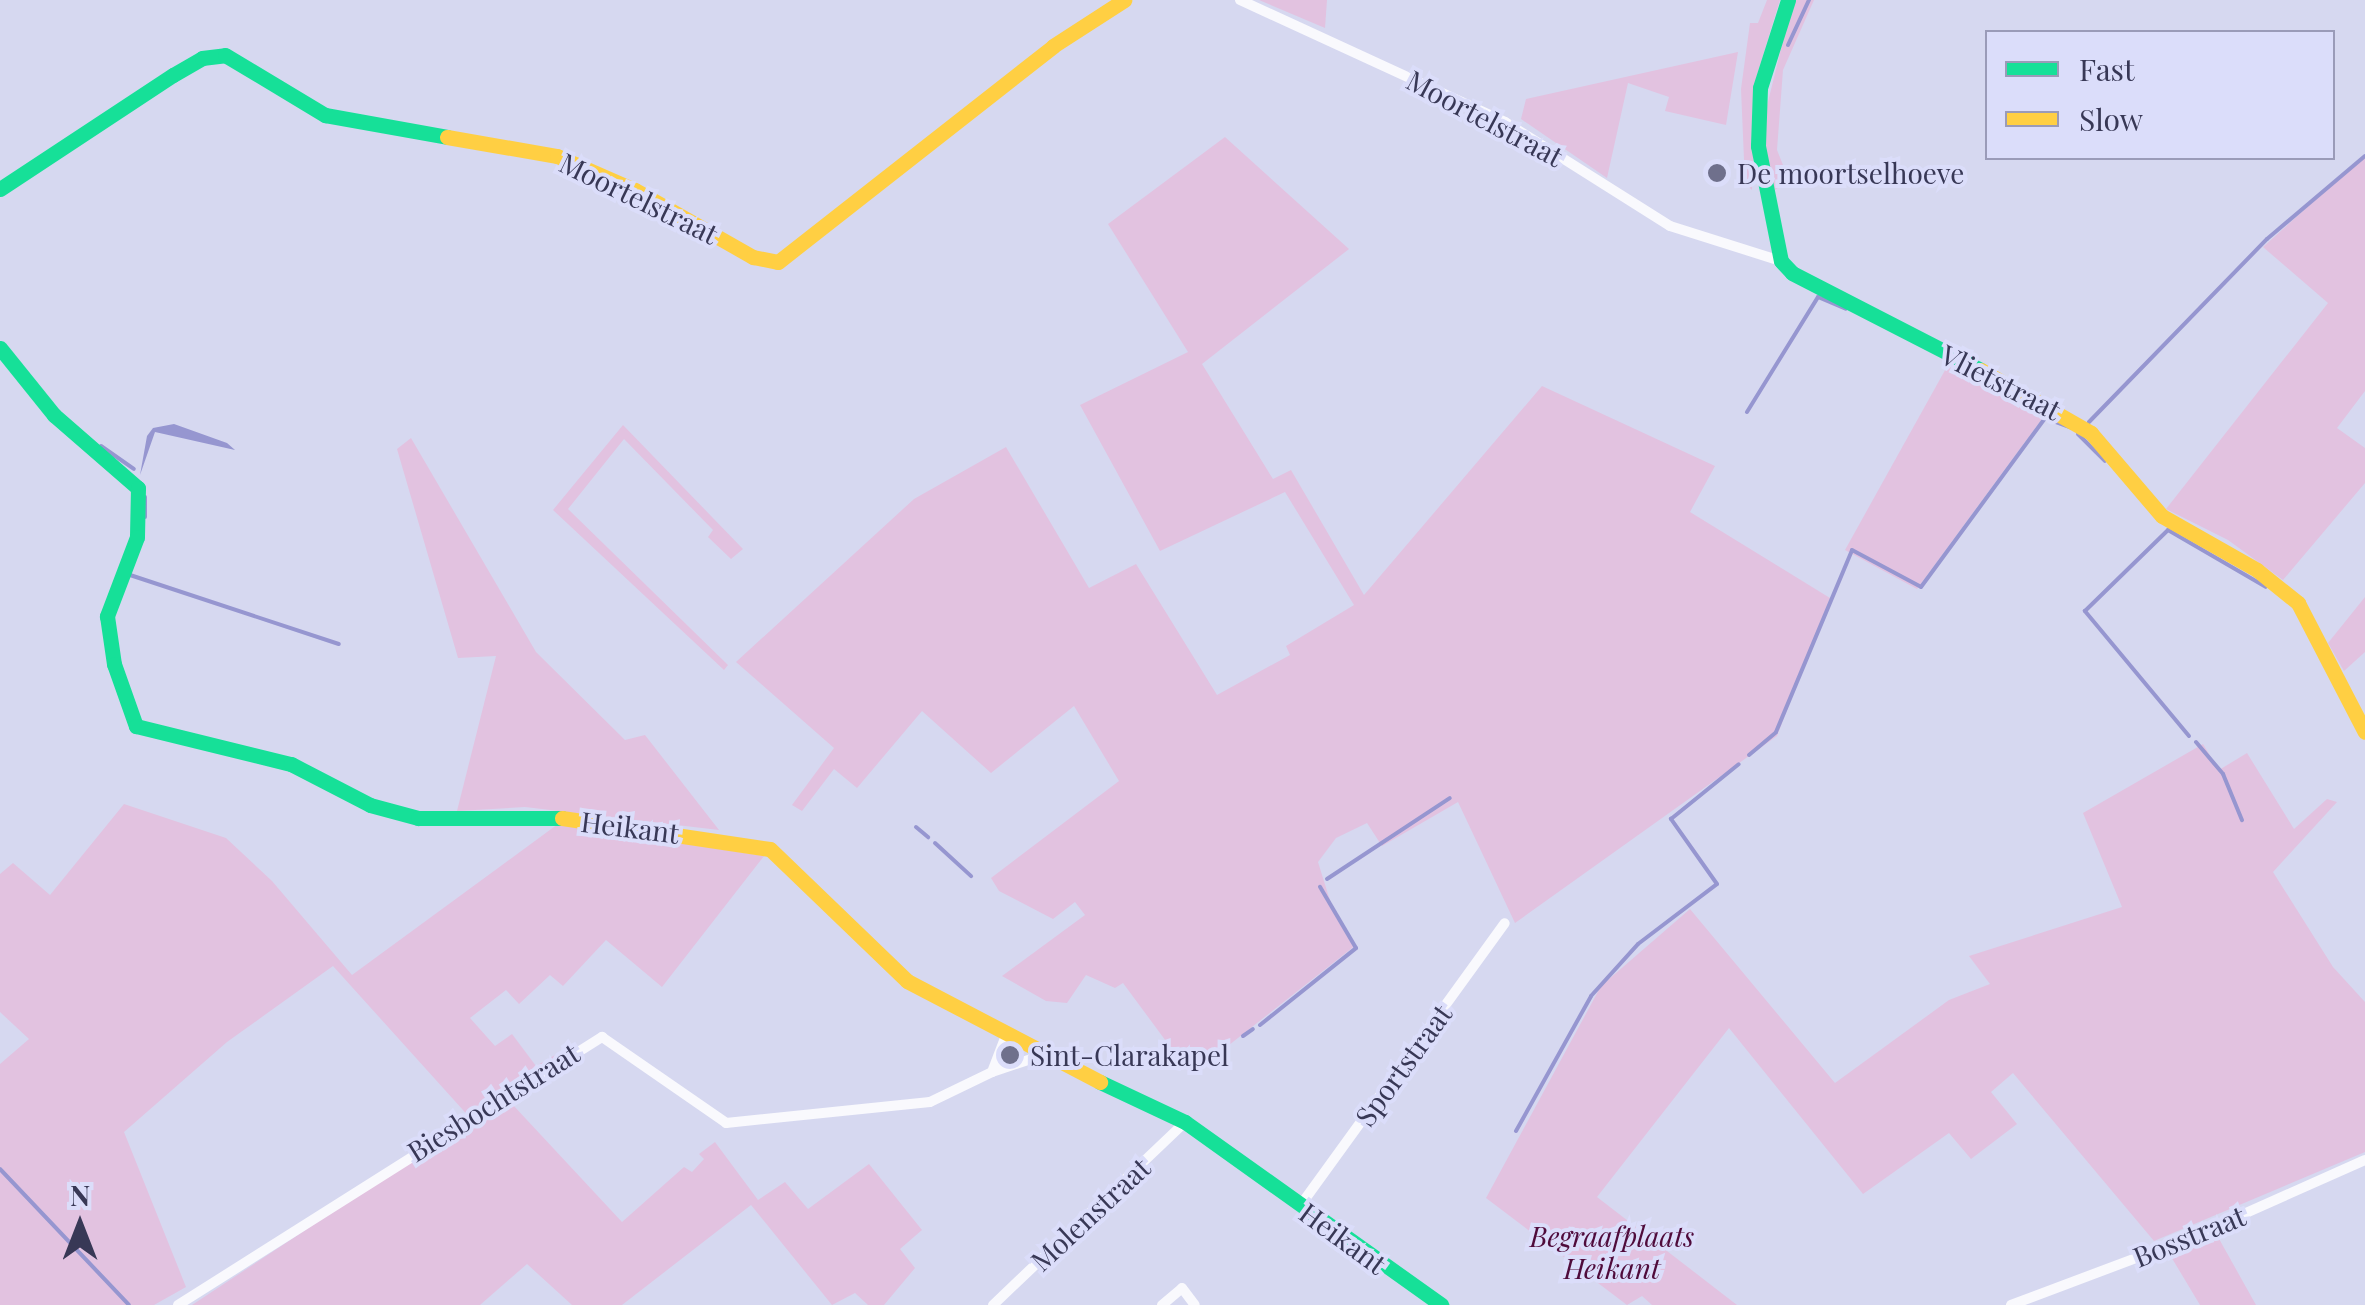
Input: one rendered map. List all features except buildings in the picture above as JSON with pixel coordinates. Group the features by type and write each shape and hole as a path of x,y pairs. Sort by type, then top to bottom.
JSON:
{"street":[{"name":"Moortelstraat","path":"0,190 173,75 202,58 225,55 325,115 557,156 635,190 753,256 778,262 1053,46 1124,0"},
{"name":"Moortelstraat","path":"1240,0 1506,122 1670,226 1781,261"},
{"path":"1781,261 1758,146 1760,88 1788,0"},
{"name":"Vlietstraat","path":"1781,261 1792,273 2060,410 2091,432 2172,524 2257,570 2298,603 2365,732"},
{"name":"Heikant","path":"0,348 54,416 138,488 136,537 107,616 114,664 136,726 292,764 370,805 418,818 529,813 770,849 908,980 1005,1038 1186,1122 1299,1207 1442,1305"},
{"name":"Sportstraat","path":"1299,1207 1505,923"},
{"name":"Biesbochtstraat","path":"178,1305 602,1037 726,1122 930,1102 992,1072 1043,1055"},
{"path":"992,1072 1005,1038"},
{"name":"Molenstraat","path":"993,1305 1186,1122"},
{"name":"Bosstraat","path":"2011,1305 2192,1237 2365,1160"},
{"path":"1162,1305 1182,1288 1195,1305"}],"green space":[{"path":"1259,0 1327,0 1325,28"},
{"path":"1767,0 1780,0 1756,78 1752,190 1745,183 1741,89 1750,23 1758,23"},
{"path":"1793,0 1814,0 1783,70 1777,150 1789,180 1775,190 1766,159 1765,114"},
{"path":"1738,52 1726,125 1665,111 1669,97 1628,83 1607,178 1521,119 1526,99"},
{"path":"1225,137 1349,249 1202,364 1273,479 1291,470 1364,595 1542,386 1715,466 1690,512 1830,598 1777,736 1515,923 1458,802 1382,846 1367,823 1336,838 1318,862 1333,910 1356,945 1191,1075 1123,983 1115,988 1086,975 1067,1003 1046,1001 1002,976 1085,915 1075,902 1053,919 999,891 991,878 1119,781 1074,706 991,773 922,711 857,788 834,769 802,811 792,805 834,748 736,662 914,499 1006,447 1089,588 1136,564 1217,695 1290,655 1286,646 1354,605 1285,492 1160,551 1080,405 1188,352 1108,224"},
{"path":"2365,155 2365,391 2337,428 2365,448 2365,483 2283,580 2228,540 2166,509 2328,303 2263,247"},
{"path":"1949,363 2047,412 1917,589 1845,550"},
{"path":"623,425 743,549 731,559 708,537 713,530 624,439 568,509 728,665 724,670 553,510"},
{"path":"411,438 536,652 625,740 645,735 719,830 525,807 457,811 496,656 458,658 397,449"},
{"path":"2365,597 2365,652 2344,671 2328,643"},
{"name":"Begraafplaats Heikant","path":"2203,744 2219,770 2247,753 2294,829 2327,799 2337,802 2273,872 2333,967 2365,1002 2365,1152 2154,1241 2013,1073 1991,1092 2017,1124 1971,1159 1949,1133 1863,1194 1729,1028 1597,1197 1737,1305 1652,1305 1642,1296 1627,1305 1486,1198 1601,986 1690,909 1835,1083 1949,1000 1990,984 1969,956 2122,907 2083,813"},
{"path":"124,804 226,838 272,881 352,975 558,824 764,856 662,987 606,940 563,986 550,975 519,1004 506,990 470,1018 495,1046 512,1034 536,1066 567,1048 578,1061 513,1105 622,1222 684,1167 692,1172 704,1159 699,1154 715,1142 758,1200 785,1182 808,1209 869,1164 922,1230 900,1249 915,1268 884,1305 868,1305 855,1293 832,1305 751,1205 622,1305 572,1305 527,1264 480,1305 192,1305 472,1120 333,966 227,1042 124,1132 186,1287 154,1305 0,1305 0,1064 29,1039 0,1012 0,874 13,863 50,895"},
{"path":"2218,1237 2256,1305 2200,1305 2170,1255"}],"water":[{"path":"174,424 227,443 235,450 155,432 140,475 147,436 153,428"}],"waterway":[{"path":"1788,45 1809,0"},
{"path":"2089,422 2267,239 2365,156"},
{"path":"1747,412 1818,297 1846,309"},
{"path":"1749,755 1776,732 1852,550 1921,587 2045,418 2081,431"},
{"path":"2078,434 2105,461"},
{"path":"101,446 134,469"},
{"path":"145,497 145,517"},
{"path":"2189,736 2085,611 2168,530 2266,587"},
{"path":"127,574 339,644"},
{"path":"2196,742 2223,774 2242,820"},
{"path":"1516,1131 1591,996 1638,944 1717,884 1671,819 1739,764"},
{"path":"1327,879 1450,798"},
{"path":"916,827 928,837"},
{"path":"935,843 971,876"},
{"path":"1260,1025 1356,948 1320,887"},
{"path":"1243,1036 1253,1029"},
{"path":"0,1169 129,1305"}],"traffic: fast":[{"path":"1788,0 1760,88 1758,146 1781,261 1792,273 1981,370"},
{"path":"0,189 173,75 202,58 225,55 325,115 447,137"},
{"path":"0,348 54,415 138,488 137,537 107,616 114,664 136,726 291,764 370,805 418,818 562,818"},
{"path":"1100,1082 1185,1122 1442,1305"}],"traffic: slow":[{"path":"447,137 557,156 635,190 753,257 778,262 1053,46 1124,0"},
{"path":"1981,370 2091,433 2162,516 2257,570 2298,603 2365,732"},
{"path":"562,818 770,849 907,981 1100,1082"}],"place":[{"name":"De moortselhoeve","path":"1717,173"},
{"name":"Sint-Clarakapel","path":"1010,1055"}]}
